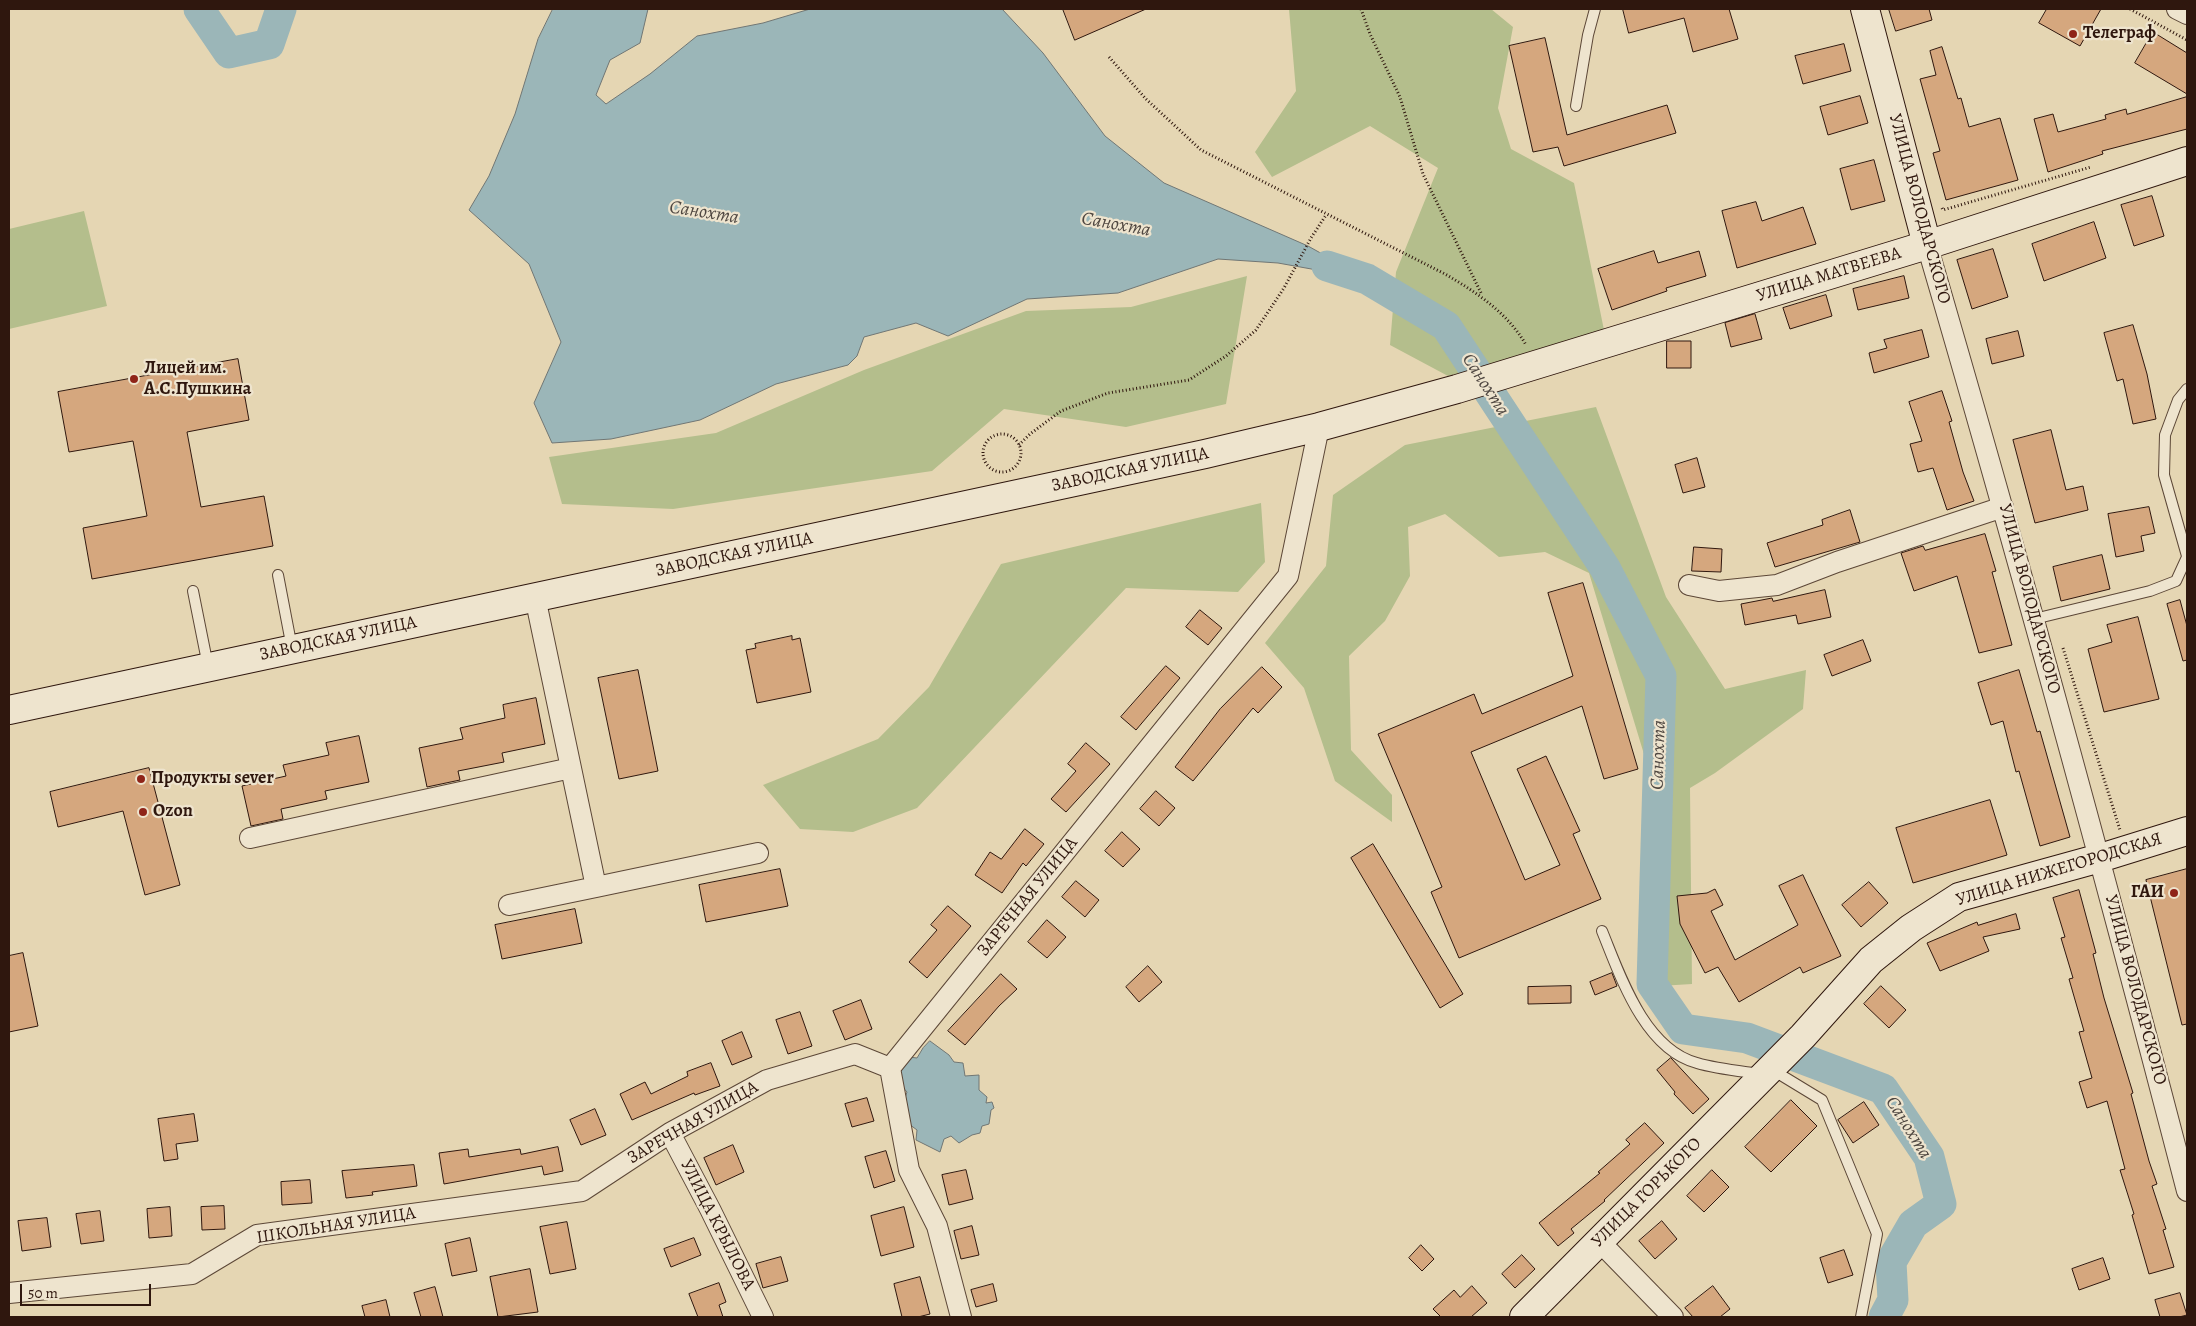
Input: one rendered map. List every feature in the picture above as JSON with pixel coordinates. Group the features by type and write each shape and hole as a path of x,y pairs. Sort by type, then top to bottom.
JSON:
{"main road":[{"name":"УЛИЦА ВОЛОДАРСКОГО","path":"1865,9 1927,245"},
{"name":"УЛИЦА МАТВЕЕВА","path":"1457,390 1927,245 2187,161"},
{"name":"ЗАВОДСКАЯ УЛИЦА","path":"9,710 1204,454 1319,427 1457,390"},
{"name":"УЛИЦА НИЖЕГОРОДСКАЯ","path":"1768,1072 1871,960 1911,928 1959,898 2187,831"},
{"name":"УЛИЦА ГОРЬКОГО","path":"1524,1317 1768,1072"}],"street":[{"path":"2177,9 2187,14"},
{"name":"УЛИЦА ВОЛОДАРСКОГО","path":"1927,245 2004,507 2043,616 2100,858 2187,1191"},
{"name":"ЗАРЕЧНАЯ УЛИЦА","path":"582,1191 670,1133 767,1080 855,1054 890,1068 1288,576 1319,427"},
{"path":"1689,585 1719,591 1777,585 1838,562 2004,507"},
{"path":"535,598 596,887"},
{"path":"250,838 570,768"},
{"path":"509,905 758,853"},
{"path":"890,1068 909,1170 937,1226 961,1317"},
{"name":"УЛИЦА КРЫЛОВА","path":"670,1133 763,1317"},
{"name":"ШКОЛЬНАЯ УЛИЦА","path":"9,1293 192,1274 257,1235 582,1191"},
{"path":"1599,1241 1673,1317"}],"lane":[{"path":"1576,106 1588,35 1595,9"},
{"path":"2043,616 2150,590 2176,581 2187,557 2164,475 2165,435 2178,400 2187,389"},
{"path":"278,575 292,649"},
{"path":"193,591 208,667"},
{"path":"1602,930 1634,1007 1666,1047 1695,1063 1768,1072 1822,1100 1877,1234 1862,1317"}],"path":[{"path":"1361,9 1370,34 1400,97 1423,174 1482,296"},
{"path":"2130,9 2187,40"},
{"path":"1109,57 1146,100 1201,150 1326,215 1446,274 1482,296 1519,333 1532,367"},
{"path":"1940,200 1943,210 2093,166"},
{"path":"1019,445 1030,434 1061,411 1108,394 1189,380 1226,356 1256,330 1284,288 1311,238 1326,215"},
{"path":"1005,435 1016,440 1019,445 1021,457 1018,463 1009,471 996,471 986,463 985,446 993,437 1005,435"},
{"path":"2043,616 2119,830 2127,827"}],"green space":[{"path":"1289,9 1491,9 1513,27 1498,108 1511,149 1574,183 1605,335 1448,376 1390,345 1396,272 1438,168 1370,126 1272,177 1255,152 1296,91"},
{"path":"84,211 107,306 9,329 9,229"},
{"path":"1247,276 1226,404 1126,427 1004,409 932,471 673,509 562,504 549,457 716,433 864,370 1026,311 1131,307"},
{"path":"1596,407 1666,597 1725,689 1806,670 1803,709 1715,773 1690,788 1692,984 1643,987 1650,774 1589,573 1545,552 1499,557 1445,514 1408,527 1410,576 1385,621 1349,656 1351,750 1392,795 1392,822 1335,781 1304,688 1265,643 1326,566 1333,495 1405,445"},
{"path":"1261,503 1265,562 1238,592 1126,588 917,808 853,832 800,829 763,785 878,739 929,687 1001,564"}],"water":[{"path":"553,9 648,9 640,43 610,60 596,95 606,104 650,74 697,36 763,23 810,9 1002,9 1043,53 1105,136 1164,183 1308,246 1367,279 1278,263 1218,259 1118,293 1027,299 948,336 916,323 864,337 857,356 848,365 776,384 700,420 611,439 552,443 534,403 561,342 529,264 469,210 489,176 515,114 538,39"},
{"path":"930,1041 949,1055 954,1062 963,1063 965,1076 979,1075 979,1090 987,1097 986,1103 992,1102 994,1108 991,1110 989,1124 982,1126 980,1133 972,1135 959,1143 951,1136 944,1139 940,1152 916,1140 917,1130 909,1124 904,1101 907,1092 900,1084 901,1065 909,1057 917,1058"}],"building":[{"path":"1063,9 1146,9 1075,40"},
{"path":"1623,9 1729,9 1738,39 1693,52 1684,18 1629,33"},
{"path":"1889,9 1929,9 1932,20 1896,31"},
{"name":"Телеграф","path":"2047,9 2101,9 2080,46 2039,23"},
{"path":"2153,32 2187,53 2187,94 2135,63"},
{"path":"1545,38 1567,135 1667,105 1676,133 1564,166 1558,147 1533,152 1509,46"},
{"path":"1844,44 1851,71 1803,84 1795,56"},
{"path":"1942,47 1958,99 1961,98 1969,127 2000,118 2018,180 1946,200 1933,153 1940,151 1920,79 1936,75 1930,51"},
{"path":"1860,96 1868,123 1828,135 1820,107"},
{"path":"2187,97 2187,129 2102,151 2103,154 2048,172 2034,119 2053,114 2058,132 2106,119 2105,115 2126,109 2127,114"},
{"path":"1874,160 1885,201 1851,210 1840,169"},
{"path":"2152,196 2164,236 2134,246 2121,205"},
{"path":"1756,202 1762,221 1803,207 1816,244 1737,268 1722,211"},
{"path":"2094,222 2106,258 2044,281 2032,244"},
{"path":"1993,249 2008,297 1972,309 1957,260"},
{"path":"1654,251 1658,263 1699,251 1706,276 1666,288 1667,291 1612,310 1598,269"},
{"path":"1904,276 1909,298 1858,310 1853,289"},
{"path":"1826,295 1832,316 1790,329 1783,308"},
{"path":"1755,314 1762,339 1731,347 1725,323"},
{"path":"2133,325 2147,374 2156,419 2133,424 2123,379 2117,381 2104,333"},
{"path":"1922,330 1929,357 1874,373 1869,353 1887,348 1884,340"},
{"path":"2018,331 2024,356 1992,364 1986,339"},
{"path":"1667,341 1691,341 1691,368 1667,368"},
{"path":"238,359 249,420 187,432 201,507 264,496 273,546 92,579 83,528 147,516 133,441 69,452 58,392"},
{"path":"1942,391 1952,421 1949,422 1963,472 1974,501 1947,510 1933,468 1918,472 1910,444 1922,441 1909,402"},
{"path":"2051,430 2066,490 2083,486 2088,510 2035,523 2013,440"},
{"path":"1697,458 1705,487 1683,493 1675,465"},
{"path":"2149,507 2155,533 2141,536 2144,551 2116,557 2108,514"},
{"path":"1850,510 1860,542 1775,567 1767,543 1823,525 1822,520"},
{"path":"1985,534 1996,571 1992,572 2012,645 1979,653 1957,576 1914,591 1901,553 1923,546 1925,550"},
{"path":"1694,547 1722,549 1721,572 1692,571"},
{"path":"2102,555 2110,589 2061,601 2053,567"},
{"path":"1583,583 1638,769 1604,779 1582,706 1471,752 1525,880 1560,865 1517,769 1546,756 1580,831 1573,834 1601,899 1459,958 1431,892 1442,887 1378,734 1474,694 1482,714 1573,676 1548,593"},
{"path":"1825,590 1831,617 1798,624 1796,615 1745,625 1741,604 1772,598 1773,601"},
{"path":"2180,600 2187,626 2187,660 2183,661 2167,604"},
{"path":"1200,610 1222,628 1208,645 1186,627"},
{"path":"2138,617 2159,699 2104,712 2088,649 2112,642 2107,625"},
{"path":"792,636 792,640 800,638 811,692 757,703 746,650 756,648 755,644"},
{"path":"1863,640 1871,661 1832,676 1824,655"},
{"path":"1166,666 1180,678 1136,730 1121,717"},
{"path":"1262,667 1282,687 1258,713 1253,708 1193,781 1175,767 1220,709"},
{"path":"638,670 658,771 619,779 598,678"},
{"path":"2019,670 2037,732 2040,731 2070,837 2040,846 2019,771 2016,772 2003,721 1991,725 1978,683"},
{"path":"536,698 545,744 502,753 504,762 458,771 460,780 427,787 419,748 463,739 460,728 505,718 503,705"},
{"path":"359,736 369,782 325,791 327,799 281,809 283,819 251,826 242,786 286,776 283,765 329,755 326,743"},
{"path":"1086,743 1110,764 1066,812 1051,799 1076,771 1068,764"},
{"path":"149,768 180,885 145,895 123,811 58,827 50,792"},
{"path":"1156,791 1175,808 1159,826 1140,809"},
{"path":"1990,800 2007,855 1913,883 1896,828"},
{"path":"1025,829 1044,844 1026,866 1023,863 1002,893 975,875 990,852 1001,859"},
{"path":"1122,832 1140,849 1123,867 1105,851"},
{"path":"1373,844 1463,994 1440,1008 1351,858"},
{"path":"780,869 788,906 706,922 699,885"},
{"path":"2187,869 2187,1024 2182,1025 2146,880"},
{"path":"1803,875 1841,956 1803,973 1800,967 1739,1002 1718,967 1705,973 1680,924 1677,896 1707,893 1715,889 1723,905 1711,911 1735,960 1798,925 1779,886"},
{"path":"1076,881 1099,900 1085,917 1062,897"},
{"path":"1869,882 1888,903 1861,927 1842,905"},
{"path":"2079,890 2096,953 2093,954 2104,998 2133,1093 2131,1094 2157,1184 2152,1186 2166,1229 2163,1230 2174,1267 2149,1274 2132,1215 2134,1214 2120,1170 2125,1169 2107,1101 2087,1108 2079,1082 2092,1078 2079,1032 2084,1031 2069,979 2073,978 2061,938 2065,937 2053,898"},
{"path":"948,906 971,926 927,978 909,962 937,930 931,925"},
{"path":"575,909 582,943 502,959 495,925"},
{"path":"2016,914 2020,929 1983,937 1989,951 1940,971 1927,943 1977,922 1978,925"},
{"path":"1047,920 1066,937 1047,958 1028,942"},
{"path":"23,953 38,1026 9,1032 9,956"},
{"path":"1148,966 1162,982 1139,1002 1126,987"},
{"path":"1612,973 1617,986 1595,995 1590,982"},
{"path":"1001,974 1017,989 999,1006 965,1045 948,1031"},
{"path":"1571,986 1571,1003 1528,1004 1528,987"},
{"path":"1881,986 1906,1010 1889,1028 1864,1004"},
{"path":"861,1000 872,1029 845,1040 833,1011"},
{"path":"800,1012 812,1046 788,1054 776,1020"},
{"path":"742,1032 752,1057 732,1065 722,1041"},
{"path":"1671,1058 1709,1099 1693,1114 1674,1094 1675,1092 1657,1070"},
{"path":"711,1063 720,1086 695,1095 694,1093 632,1120 620,1094 645,1082 651,1094 688,1076 687,1072"},
{"path":"867,1098 874,1121 852,1127 845,1104"},
{"path":"1791,1100 1817,1126 1771,1172 1745,1147"},
{"path":"1864,1102 1879,1125 1853,1143 1838,1120"},
{"path":"595,1109 606,1135 581,1145 570,1120"},
{"path":"194,1114 198,1141 176,1144 178,1159 164,1161 158,1119"},
{"path":"1645,1123 1664,1143 1605,1201 1571,1229 1574,1233 1558,1246 1539,1223 1600,1173 1598,1172 1630,1144 1626,1140"},
{"path":"733,1145 744,1172 716,1185 704,1158"},
{"path":"558,1147 563,1171 544,1175 542,1166 444,1184 439,1153 468,1149 469,1157 520,1149 521,1154"},
{"path":"886,1151 895,1181 874,1188 865,1157"},
{"path":"414,1165 417,1186 372,1192 373,1195 346,1198 342,1171"},
{"path":"966,1170 973,1199 949,1205 942,1175"},
{"path":"1712,1170 1729,1187 1704,1212 1687,1196"},
{"path":"310,1180 312,1203 282,1205 281,1182"},
{"path":"224,1206 225,1229 202,1230 201,1207"},
{"path":"170,1207 172,1236 149,1238 147,1209"},
{"path":"904,1207 914,1247 881,1256 871,1216"},
{"path":"100,1211 104,1241 81,1244 76,1214"},
{"path":"47,1218 51,1247 22,1251 18,1221"},
{"path":"1662,1221 1677,1239 1655,1259 1639,1241"},
{"path":"567,1222 576,1269 550,1274 540,1227"},
{"path":"972,1226 979,1255 961,1259 954,1231"},
{"path":"470,1238 477,1271 452,1276 445,1244"},
{"path":"694,1238 701,1255 671,1267 664,1249"},
{"path":"1421,1245 1434,1259 1422,1271 1409,1258"},
{"path":"1844,1250 1853,1275 1828,1283 1820,1258"},
{"path":"1522,1255 1535,1269 1515,1288 1502,1274"},
{"path":"781,1257 788,1281 763,1288 756,1264"},
{"path":"2103,1258 2110,1279 2079,1290 2072,1269"},
{"path":"530,1269 538,1312 498,1317 490,1277"},
{"path":"920,1277 930,1314 918,1317 902,1317 894,1284"},
{"path":"719,1283 726,1302 719,1305 723,1317 698,1317 689,1294"},
{"path":"993,1284 997,1301 976,1307 971,1290"},
{"path":"1472,1286 1487,1303 1471,1317 1441,1317 1433,1309 1454,1290 1460,1297"},
{"path":"1713,1286 1730,1309 1720,1317 1693,1317 1685,1308"},
{"path":"435,1287 443,1317 421,1317 414,1293"},
{"path":"2180,1293 2187,1315 2160,1317 2155,1300"},
{"path":"386,1300 390,1317 365,1317 362,1306"}],"waterway":[{"name":"Санохта","path":"199,9 229,53 269,44 281,9"},
{"name":"Санохта","path":"1327,266 1367,279 1446,326 1605,568 1661,676 1652,984 1683,1029 1747,1038 1883,1089 1929,1157 1941,1204 1913,1224 1891,1262 1893,1300 1884,1317"}],"place":[{"name":"Телеграф","path":"2073,34"},
{"name":"Лицей им. А.С.Пушкина","path":"134,379"},
{"name":"Продукты sever","path":"141,779"},
{"name":"Ozon","path":"143,812"},
{"name":"ГАИ","path":"2174,893"}]}
